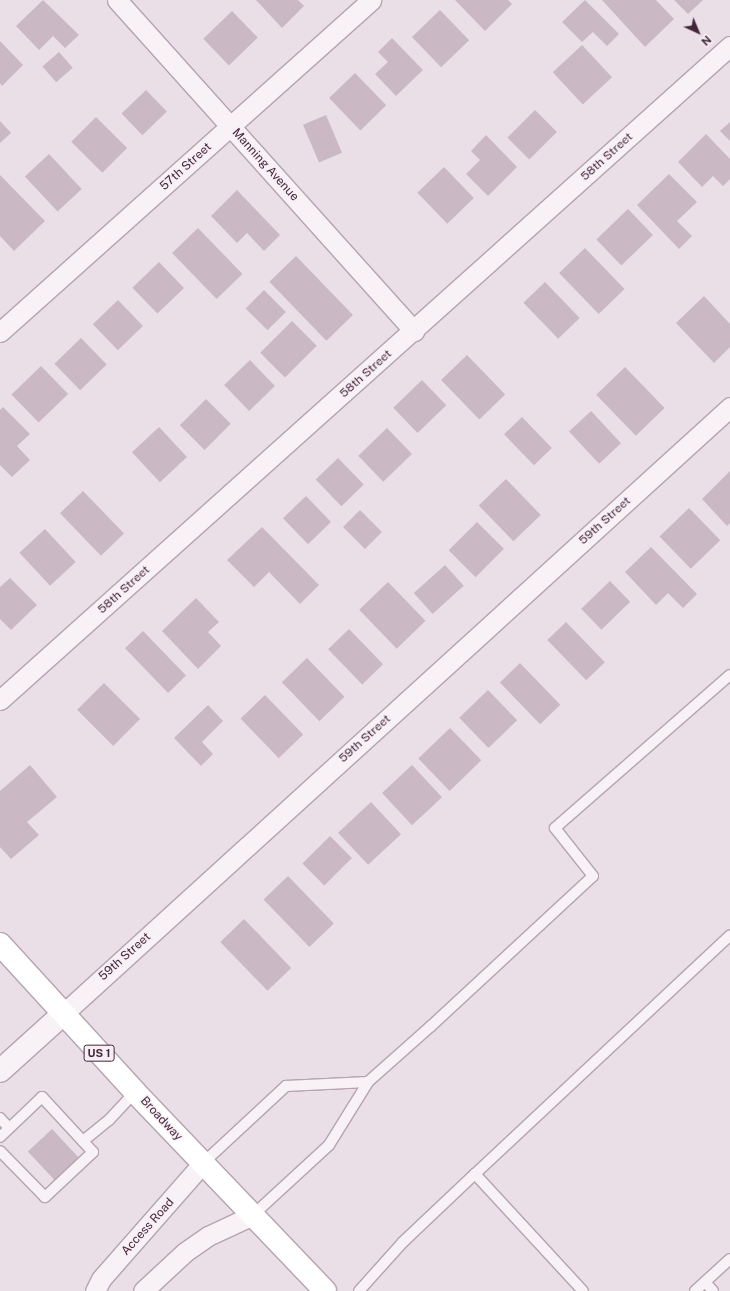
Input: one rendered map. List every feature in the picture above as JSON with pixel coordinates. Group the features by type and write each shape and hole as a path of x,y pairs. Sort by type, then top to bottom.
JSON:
{"main road":[{"name":"Broadway","path":"0,944 202,1164 325,1291"}],"street":[{"name":"Manning Avenue","path":"117,0 414,331"},
{"name":"57th Street","path":"0,332 231,127 371,0"},
{"name":"58th Street","path":"0,700 414,331 730,46"},
{"name":"59th Street","path":"0,1071 730,407"},
{"name":"Access Road","path":"98,1285 202,1164"},
{"path":"143,1291 185,1252 208,1236 252,1215"}],"lane":[{"path":"252,1215 329,1145 368,1082 430,1027 593,876 555,828 730,675"},
{"path":"359,1291 403,1242 730,935"},
{"path":"202,1164 286,1086 368,1082"},
{"path":"83,1141 109,1120 135,1092"},
{"path":"0,1137 42,1097 93,1152 45,1197 0,1151"},
{"path":"0,1118 9,1128"},
{"path":"475,1174 583,1291"},
{"path":"696,1291 730,1259"},
{"path":"705,1282 713,1291"},
{"path":"83,1291 98,1285"}],"building":[{"path":"43,0 79,35 65,48 53,36 39,50 16,26"},
{"path":"256,0 298,0 304,6 282,28"},
{"path":"455,0 508,0 512,4 485,31"},
{"path":"585,0 619,34 607,46 593,32 582,42 562,22"},
{"path":"602,0 656,0 674,19 645,47"},
{"path":"674,0 703,0 688,14"},
{"path":"440,10 469,40 441,67 412,37"},
{"path":"232,11 258,38 229,65 203,39"},
{"path":"392,38 423,70 396,96 375,74 388,62 378,52"},
{"path":"0,41 23,65 2,86 0,83"},
{"path":"582,45 612,77 583,104 553,72"},
{"path":"59,52 73,68 56,82 42,66"},
{"path":"355,73 386,105 360,130 329,98"},
{"path":"146,90 167,112 142,135 122,114"},
{"path":"535,110 557,132 529,159 507,138"},
{"path":"326,115 342,153 319,163 303,125"},
{"path":"96,117 127,148 102,173 71,142"},
{"path":"0,121 11,133 0,143"},
{"path":"730,122 730,141 720,131"},
{"path":"706,134 730,159 730,179 723,186 713,176 702,187 678,162"},
{"path":"486,135 517,167 488,196 466,174 480,160 471,151"},
{"path":"49,154 82,189 58,212 25,177"},
{"path":"444,167 474,198 447,224 417,193"},
{"path":"669,174 697,202 677,221 692,236 679,249 637,205"},
{"path":"0,175 45,221 14,251 0,236"},
{"path":"237,190 280,235 264,251 247,233 237,243 211,216"},
{"path":"628,209 653,235 621,265 596,240"},
{"path":"198,228 242,274 217,299 172,253"},
{"path":"585,248 625,289 599,314 559,273"},
{"path":"296,256 353,315 326,341 269,282"},
{"path":"159,262 184,288 157,314 132,288"},
{"path":"545,282 580,318 558,339 523,303"},
{"path":"264,290 286,312 268,330 246,308"},
{"path":"704,296 730,324 730,347 714,363 676,323"},
{"path":"118,300 143,326 118,350 93,324"},
{"path":"292,321 317,346 285,378 260,353"},
{"path":"81,338 107,365 80,390 54,364"},
{"path":"467,355 505,395 479,420 441,380"},
{"path":"250,360 275,386 249,411 224,385"},
{"path":"41,366 68,394 39,423 12,394"},
{"path":"625,367 665,408 636,436 596,395"},
{"path":"422,380 446,405 418,433 393,408"},
{"path":"206,399 231,424 205,450 180,425"},
{"path":"3,407 30,434 17,446 30,460 12,477 0,465 0,410"},
{"path":"591,411 621,443 599,464 569,431"},
{"path":"522,417 552,448 534,465 504,434"},
{"path":"159,427 187,457 160,482 132,452"},
{"path":"387,428 412,454 383,482 358,456"},
{"path":"338,458 364,485 341,506 316,480"},
{"path":"730,471 730,523 727,526 702,499"},
{"path":"506,479 541,515 513,541 479,505"},
{"path":"83,491 124,533 101,556 60,513"},
{"path":"306,496 331,522 308,544 283,518"},
{"path":"689,508 720,540 691,569 660,536"},
{"path":"360,510 382,532 365,549 343,527"},
{"path":"477,522 504,549 476,577 449,550"},
{"path":"262,527 319,585 300,604 269,572 254,587 227,560"},
{"path":"45,529 76,562 50,586 19,553"},
{"path":"651,547 697,594 683,608 668,593 656,605 625,572"},
{"path":"445,565 464,586 433,614 414,593"},
{"path":"10,578 37,605 11,630 0,619 0,587"},
{"path":"610,581 630,602 601,630 581,609"},
{"path":"388,582 426,621 397,649 359,610"},
{"path":"196,598 219,622 208,632 221,646 198,669 162,631"},
{"path":"566,622 605,662 586,680 547,640"},
{"path":"349,629 383,664 362,684 328,649"},
{"path":"143,631 186,676 168,693 125,648"},
{"path":"307,658 345,697 319,721 282,682"},
{"path":"520,663 560,705 540,724 500,682"},
{"path":"104,683 140,719 113,746 77,710"},
{"path":"488,690 517,720 488,748 459,718"},
{"path":"265,695 303,735 279,758 241,719"},
{"path":"208,705 223,721 202,742 213,754 201,766 174,738"},
{"path":"450,728 481,760 450,791 418,759"},
{"path":"30,765 57,797 27,822 39,835 11,859 0,847 0,791"},
{"path":"412,765 442,797 412,825 382,793"},
{"path":"371,802 401,834 368,865 338,833"},
{"path":"330,836 352,858 324,885 302,864"},
{"path":"288,876 334,923 309,947 264,900"},
{"path":"244,919 291,968 267,991 220,942"},
{"path":"52,1129 79,1158 55,1181 28,1152"}]}
